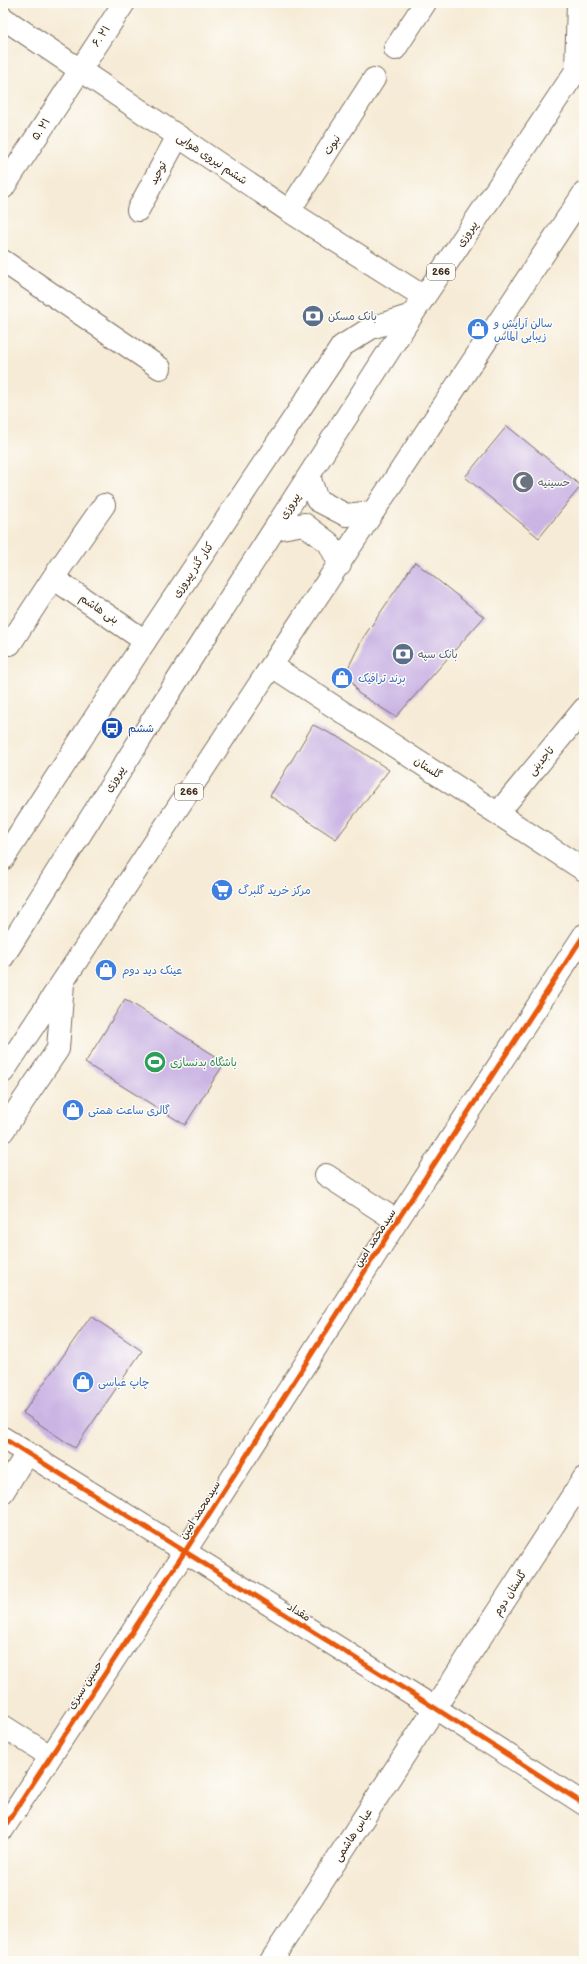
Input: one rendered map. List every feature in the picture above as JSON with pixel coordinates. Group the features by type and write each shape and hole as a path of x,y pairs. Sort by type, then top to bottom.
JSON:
{"street":[{"name":"۶. ۲۱","path":"79,69 124,3"},
{"path":"395,49 425,3"},
{"path":"578,3 581,61"},
{"name":"ششم نیروی هوایی","path":"3,18 289,211 418,306"},
{"name":"پیروزی","path":"3,957 187,665 276,529 418,306 581,61"},
{"name":"۵. ۲۱","path":"3,188 79,69"},
{"name":"نبوت","path":"289,211 374,79"},
{"name":"توحید","path":"138,210 178,136"},
{"name":"266","path":"3,1072 584,193"},
{"path":"3,261 160,368"},
{"name":"کنار گذر پیروزی","path":"3,859 342,346 371,328 418,306"},
{"path":"309,476 317,500 346,515 373,512"},
{"path":"10,644 104,504"},
{"path":"276,529 304,524 329,542 340,564"},
{"name":"بنی هاشم","path":"53,578 146,641"},
{"name":"گلستان","path":"272,666 584,870"},
{"name":"تاجدینی","path":"498,813 584,709"},
{"name":"سیدمحمد امین","path":"184,1553 397,1221 584,935"},
{"path":"3,1131 58,1048 63,983"},
{"path":"326,1175 397,1221"},
{"name":"مقداد","path":"3,1438 184,1553 435,1708 584,1804"},
{"path":"3,1492 27,1453"},
{"name":"گلستان دوم","path":"435,1708 584,1478"},
{"name":"حسین سبزی","path":"3,1829 184,1553"},
{"name":"عباس هاشمی","path":"271,1961 435,1708"},
{"path":"3,1726 50,1756"}],"building":[{"name":"حسینیه","path":"507,426 581,486 539,538 465,477"},
{"name":"بانک سپه","path":"415,562 484,617 396,717 358,693 347,670 363,638"},
{"path":"313,725 344,740 389,770 336,839 270,796"},
{"name":"باشگاه بدنسازی","path":"125,999 225,1062 185,1125 85,1063"},
{"name":"چاپ عباسی","path":"91,1316 142,1351 75,1448 23,1413"}],"cycle path":[{"path":"3,1829 184,1553 397,1221 584,935"},
{"path":"3,1438 435,1708 584,1804"}],"place":[{"name":"بانک مسکن","path":"313,316"},
{"name":"سالن آرایش و زیبایی الماس","path":"478,329"},
{"name":"حسینیه","path":"523,482"},
{"name":"بانک سپه","path":"403,654"},
{"name":"برند ترافیک","path":"342,678"},
{"name":"ششم","path":"112,728"},
{"name":"مرکز خرید گلبرگ","path":"222,890"},
{"name":"عینک دید دوم","path":"106,970"},
{"name":"باشگاه بدنسازی","path":"155,1062"},
{"name":"گالری ساعت همتی","path":"73,1110"},
{"name":"چاپ عباسی","path":"83,1382"}]}
